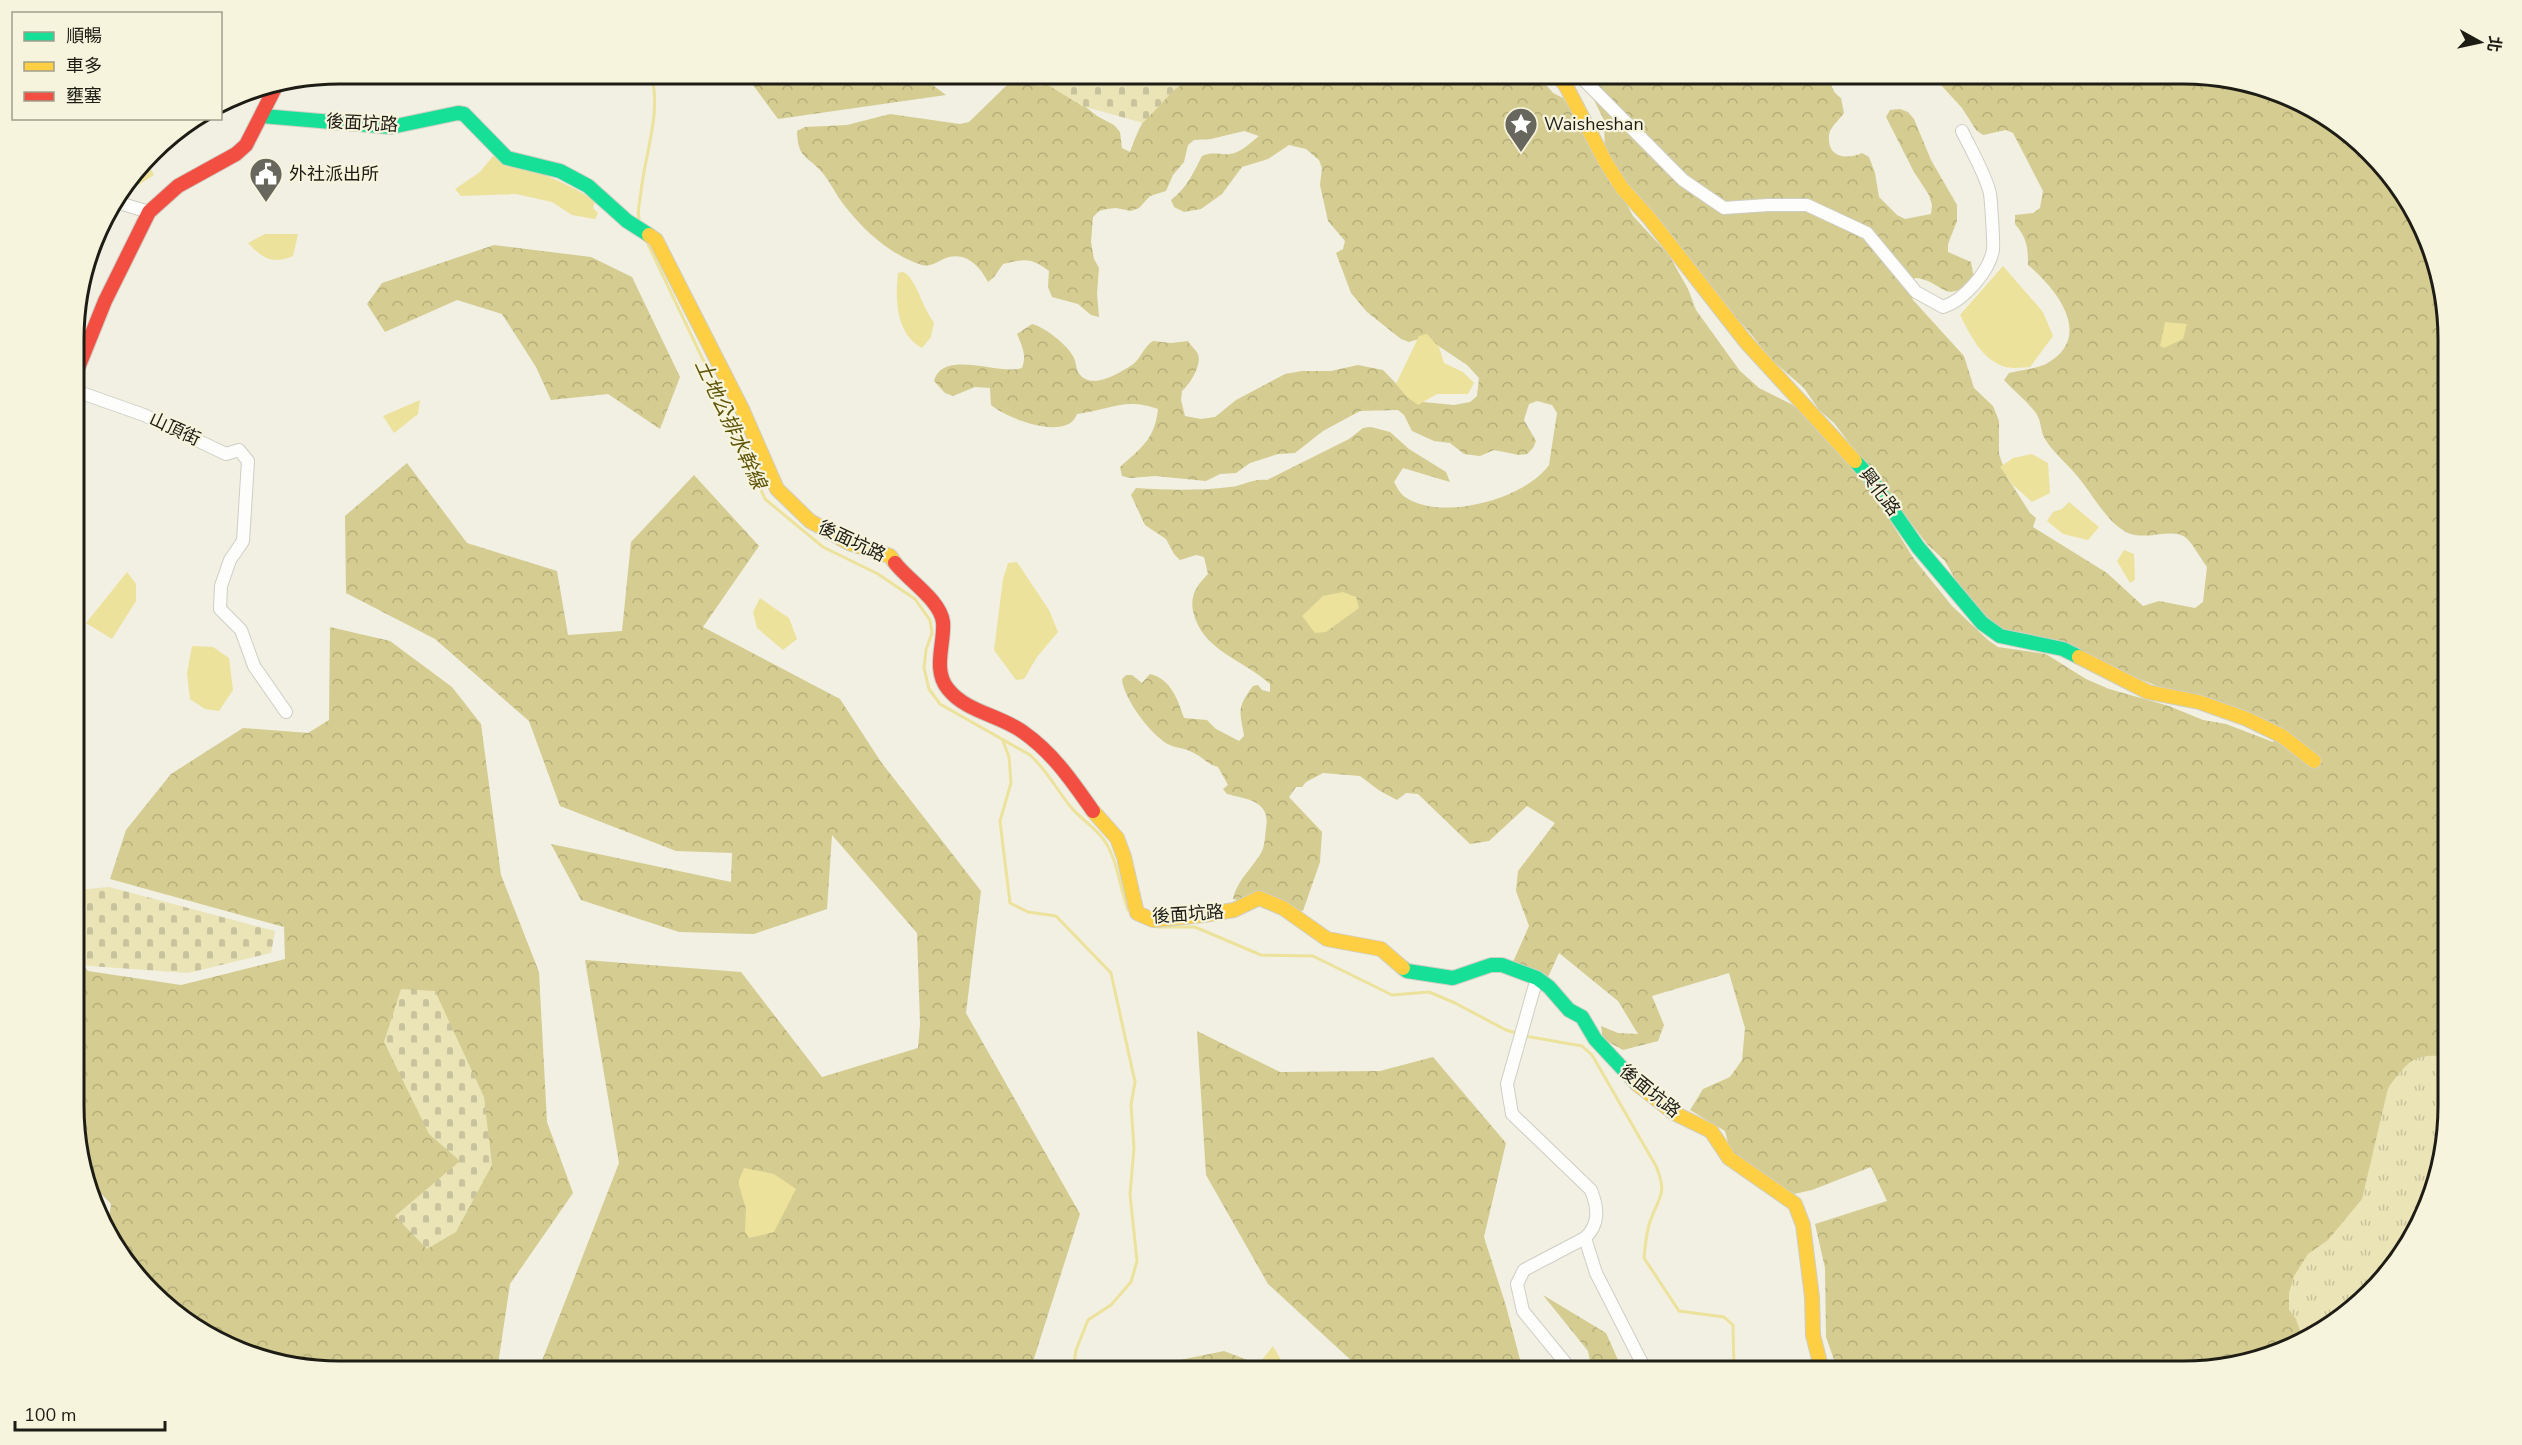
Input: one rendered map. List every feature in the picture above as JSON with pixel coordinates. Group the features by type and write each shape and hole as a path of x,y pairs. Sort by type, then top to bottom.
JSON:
{"street":[{"name":"興化路","path":"1564,84 1622,188 1650,219 1746,342 1861,467 1932,565 1982,623 2000,636 2062,649 2148,692 2199,702 2247,719 2282,736 2314,761"},
{"path":"1588,84 1683,180 1724,208 1807,205 1867,233 1916,292 1943,307 1950,305 1965,293 1985,269 1993,250 1990,194 1962,131"},
{"path":"84,353 105,301 148,212 178,186 236,154 246,145 273,93"},
{"name":"後面坑路","path":"262,116 391,127 458,112 464,114 507,158 515,162 560,171 588,186 637,229 652,237 661,248 696,322 742,409 777,489 810,521 849,543 890,556 907,578 934,600 943,622 939,653 944,684 950,692 966,704 1022,731 1058,762 1095,814 1117,838 1124,857 1137,913 1153,920 1204,915 1234,910 1259,898 1283,908 1327,939 1381,950 1407,971 1453,978 1491,965 1502,965 1537,978 1549,987 1569,1010 1582,1017 1595,1040 1629,1078 1674,1113 1711,1131 1729,1158 1795,1204 1803,1226 1812,1297 1813,1335 1820,1361"},
{"path":"123,204 148,212"},
{"name":"山頂街","path":"84,394 144,415 226,454 239,450 248,461 243,541 230,560 221,586 220,609 241,630 254,666 286,712"},
{"path":"1537,978 1507,1084 1512,1114 1591,1190 1598,1207 1594,1229 1585,1238 1524,1270 1517,1284 1523,1311 1564,1361"},
{"path":"1585,1238 1596,1273 1641,1361"}],"green space":[{"path":"752,84 931,84 946,95 778,119"},
{"path":"1046,84 1183,84 1143,123 1082,106"},
{"path":"1052,84 1097,116 1114,125 1120,132 1122,148 1130,152 1139,130 1170,84 1545,84 1553,93 1563,98 1609,172 1633,216 1669,255 1688,289 1696,310 1740,371 1759,388 1791,404 1818,426 1868,485 1914,559 1952,606 1988,640 1998,647 2046,654 2086,679 2109,689 2169,706 2203,720 2226,724 2273,742 2280,728 2167,690 2086,657 1995,627 1966,599 1945,561 1927,544 1834,423 1819,410 1804,388 1772,360 1746,328 1710,292 1605,155 1604,120 1584,84 1831,84 1835,93 1841,98 1844,113 1830,132 1830,147 1842,156 1862,153 1869,157 1875,173 1879,197 1897,215 1905,219 1931,214 1932,205 1929,195 1914,172 1886,117 1890,110 1900,109 1908,112 1914,119 1931,160 1957,205 1957,221 1948,244 1948,252 1971,262 1974,278 1964,287 1950,292 1925,280 1915,278 1910,291 1913,300 1964,356 1974,388 1993,406 1999,421 1999,454 2007,477 2030,513 2036,518 2033,527 2107,573 2143,606 2159,601 2195,608 2203,602 2207,567 2191,543 2179,534 2133,535 2112,521 2078,477 2049,445 2043,436 2036,413 2004,380 2009,373 2046,364 2060,353 2068,341 2069,327 2066,313 2050,287 2028,265 2026,243 2015,224 2015,215 2033,213 2040,208 2043,191 2013,133 2006,130 1983,135 1976,130 1962,108 1940,84 2183,84 2232,89 2280,103 2310,118 2351,147 2375,171 2412,226 2429,273 2436,306 2438,339 2438,1056 2419,1057 2413,1060 2388,1088 2362,1199 2328,1240 2308,1254 2294,1276 2289,1293 2289,1310 2296,1319 2300,1332 2265,1347 2216,1359 2183,1361 1834,1361 1826,1337 1825,1268 1815,1224 1887,1201 1871,1167 1812,1190 1794,1194 1730,1150 1725,1131 1690,1110 1703,1089 1730,1077 1742,1060 1745,1028 1729,973 1652,996 1664,1025 1658,1041 1623,1050 1603,1039 1601,1026 1618,1033 1638,1034 1618,1001 1559,953 1548,977 1513,962 1529,926 1516,891 1518,871 1555,823 1527,806 1489,841 1470,844 1418,794 1406,793 1397,800 1360,776 1323,773 1306,782 1302,787 1296,787 1289,797 1322,832 1320,862 1303,911 1233,899 1238,886 1263,849 1267,819 1265,812 1256,803 1227,794 1223,789 1228,785 1218,767 1191,752 1164,742 1156,735 1133,707 1122,679 1126,675 1132,675 1142,683 1150,674 1163,680 1173,691 1184,718 1207,720 1216,729 1239,741 1244,736 1241,710 1244,700 1253,686 1258,685 1262,690 1270,692 1270,684 1214,645 1205,635 1198,624 1192,605 1195,591 1208,574 1204,557 1196,555 1180,560 1166,539 1145,525 1131,495 1136,488 1207,489 1267,480 1349,439 1363,428 1371,427 1390,432 1409,449 1446,472 1450,482 1403,468 1394,482 1405,497 1421,504 1439,507 1460,507 1482,503 1521,488 1549,465 1557,413 1552,405 1537,401 1529,404 1524,420 1536,441 1527,454 1519,455 1494,450 1480,456 1464,454 1450,443 1434,441 1412,431 1404,415 1398,410 1360,411 1323,431 1295,453 1278,454 1250,463 1236,473 1220,474 1206,481 1155,476 1130,478 1122,476 1120,467 1150,436 1158,409 1126,404 1077,414 1071,422 1062,426 1037,425 1010,416 991,405 990,388 975,387 953,396 945,393 934,381 939,371 948,366 960,364 1012,370 1022,368 1024,355 1017,334 1032,324 1050,333 1062,343 1074,358 1078,372 1083,378 1097,381 1132,365 1153,341 1171,343 1188,341 1199,358 1192,379 1182,391 1181,400 1185,416 1201,419 1215,417 1236,400 1285,374 1302,371 1331,371 1358,365 1383,370 1413,401 1454,405 1470,402 1477,396 1479,378 1467,365 1425,337 1409,342 1401,339 1367,312 1351,293 1336,253 1343,249 1345,241 1328,221 1320,185 1322,168 1319,160 1306,149 1289,145 1268,159 1242,167 1222,194 1201,209 1184,212 1174,207 1171,200 1193,174 1202,156 1234,153 1259,136 1244,131 1211,139 1194,140 1188,145 1184,162 1173,175 1166,191 1150,196 1139,208 1131,211 1116,208 1099,211 1093,217 1091,242 1094,259 1099,268 1097,293 1099,317 1091,315 1078,304 1052,297 1048,287 1049,271 1032,261 1022,260 1003,264 988,282 977,266 968,259 956,256 931,265 923,265 908,260 888,248 851,214 824,175 803,155 797,131 805,127 847,125 890,114 960,124 969,122 1007,85"},
{"path":"494,245 591,257 632,277 680,377 660,429 608,394 551,400 536,367 502,314 457,300 385,332 367,304 382,283"},
{"path":"407,463 467,543 557,571 568,635 622,631 631,542 694,475 759,546 703,627 840,699 881,762 981,891 966,1013 1080,1214 1033,1361 542,1361 619,1163 585,960 741,972 822,1077 918,1048 920,1024 917,933 832,835 827,909 754,934 679,932 581,900 551,844 731,882 732,853 676,851 560,806 529,721 435,639 346,593 345,516"},
{"path":"330,627 390,641 452,687 481,724 501,875 539,972 547,1122 573,1193 510,1284 498,1361 306,1359 273,1352 226,1335 171,1298 147,1274 110,1219 111,1204 99,1192 93,1172 86,1139 84,1106 84,966 88,971 181,985 285,959 284,927 110,879 126,830 171,774 243,728 308,733 329,720"},
{"path":"109,887 275,931 271,953 188,973 84,966 84,889"},
{"path":"401,989 435,991 484,1097 492,1165 456,1232 427,1249 395,1216 460,1161 429,1134 384,1042"},
{"path":"2438,1028 2436,1139 2419,1203 2404,1233 2375,1274 2338,1308 2310,1327 2283,1341 2272,1281 2387,1071"},
{"path":"1197,1031 1280,1072 1380,1071 1433,1057 1506,1143 1484,1237 1520,1361 1352,1361 1268,1284 1206,1175"},
{"path":"1543,1295 1606,1333 1619,1361 1590,1361 1588,1351"},
{"path":"1224,1351 1250,1361 1175,1361"}],"shaded area":[{"path":"493,156 558,181 595,201 593,208 598,213 595,219 572,215 552,202 516,194 461,196 455,189 480,172"},
{"path":"150,168 154,175 135,187"},
{"path":"265,234 298,234 293,256 273,260 258,253 248,243"},
{"path":"2003,266 2043,312 2053,336 2030,367 2009,368 1990,359 1978,346 1960,315"},
{"path":"903,272 912,280 934,322 931,337 922,348 907,334 899,315 898,273"},
{"path":"2165,322 2187,324 2183,339 2164,348 2160,346"},
{"path":"1427,334 1439,347 1444,363 1463,372 1474,383 1468,394 1437,394 1418,405 1407,397 1396,384 1419,336"},
{"path":"420,400 418,414 394,433 383,416"},
{"path":"2032,454 2048,463 2050,493 2032,502 2013,485 2000,467 2013,458"},
{"path":"2069,502 2099,527 2088,540 2063,534 2047,521 2053,512 2062,509"},
{"path":"2124,550 2134,554 2135,580 2130,583 2117,561"},
{"path":"1017,562 1049,610 1058,632 1037,657 1024,679 1016,680 994,650 1003,579 1008,563"},
{"path":"127,572 136,584 136,601 112,639 86,623"},
{"path":"1343,592 1356,597 1359,608 1326,632 1315,633 1302,616 1323,596"},
{"path":"760,598 789,618 797,639 783,650 757,628 753,612"},
{"path":"192,646 213,647 229,658 233,690 219,711 205,709 190,699 187,674"},
{"path":"744,1168 774,1174 796,1189 774,1232 749,1238 745,1232 746,1209 738,1182"},
{"path":"1273,1346 1281,1360 1280,1361 1261,1361"}],"waterway":[{"name":"土地公排水幹線","path":"639,220 643,177 654,118 653,84"},
{"name":"土地公排水幹線","path":"646,240 726,408 765,499 823,547 878,574 915,599 930,620 932,633 926,650 924,668 929,689 940,704 1030,755 1036,761 1070,806 1106,843 1116,867 1128,910"},
{"path":"1003,741 1009,757 1011,783 1000,821 1010,903 1028,912 1056,916 1111,973 1135,1082 1131,1105 1134,1148 1130,1194 1137,1261 1131,1282 1111,1305 1088,1320 1076,1350 1074,1361"},
{"name":"土地公排水幹線","path":"1157,927 1195,927 1261,955 1313,956 1392,995 1429,992 1506,1030 1519,1034"},
{"name":"土地公排水幹線","path":"1525,1036 1582,1046 1592,1055 1660,1176 1662,1191 1648,1229 1644,1258 1679,1311 1724,1317 1733,1325 1734,1361"}],"traffic: fast":[{"path":"262,116 391,127 458,113 464,114 507,158 560,171 588,186 627,221 649,235"},
{"path":"1855,461 1868,475 1918,547 1982,623 2000,636 2063,649 2079,657"},
{"path":"1403,968 1407,971 1453,978 1491,965 1502,965 1537,978 1549,987 1569,1010 1582,1017 1595,1039 1637,1084"}],"traffic: slow":[{"path":"1564,84 1622,188 1650,219 1746,342 1855,461"},
{"path":"649,235 656,240 742,409 777,489 810,521 849,543 890,556 895,563"},
{"path":"2079,657 2148,692 2199,702 2247,719 2282,736 2314,761"},
{"path":"1093,811 1117,838 1124,857 1137,913 1153,920 1204,915 1234,910 1259,898 1283,908 1327,939 1381,949 1403,968"},
{"path":"1637,1084 1674,1113 1711,1131 1729,1158 1795,1204 1803,1225 1812,1297 1813,1335 1820,1361"}],"traffic: jam":[{"path":"84,353 105,301 149,212 178,186 236,154 246,145 272,93"},
{"path":"895,563 930,598 941,614 943,630 940,665 943,681 948,689 964,703 1014,726 1034,740 1061,768 1093,811"}],"place":[{"name":"Waisheshan","path":"1521,153"},
{"name":"外社派出所","path":"266,203"}]}
